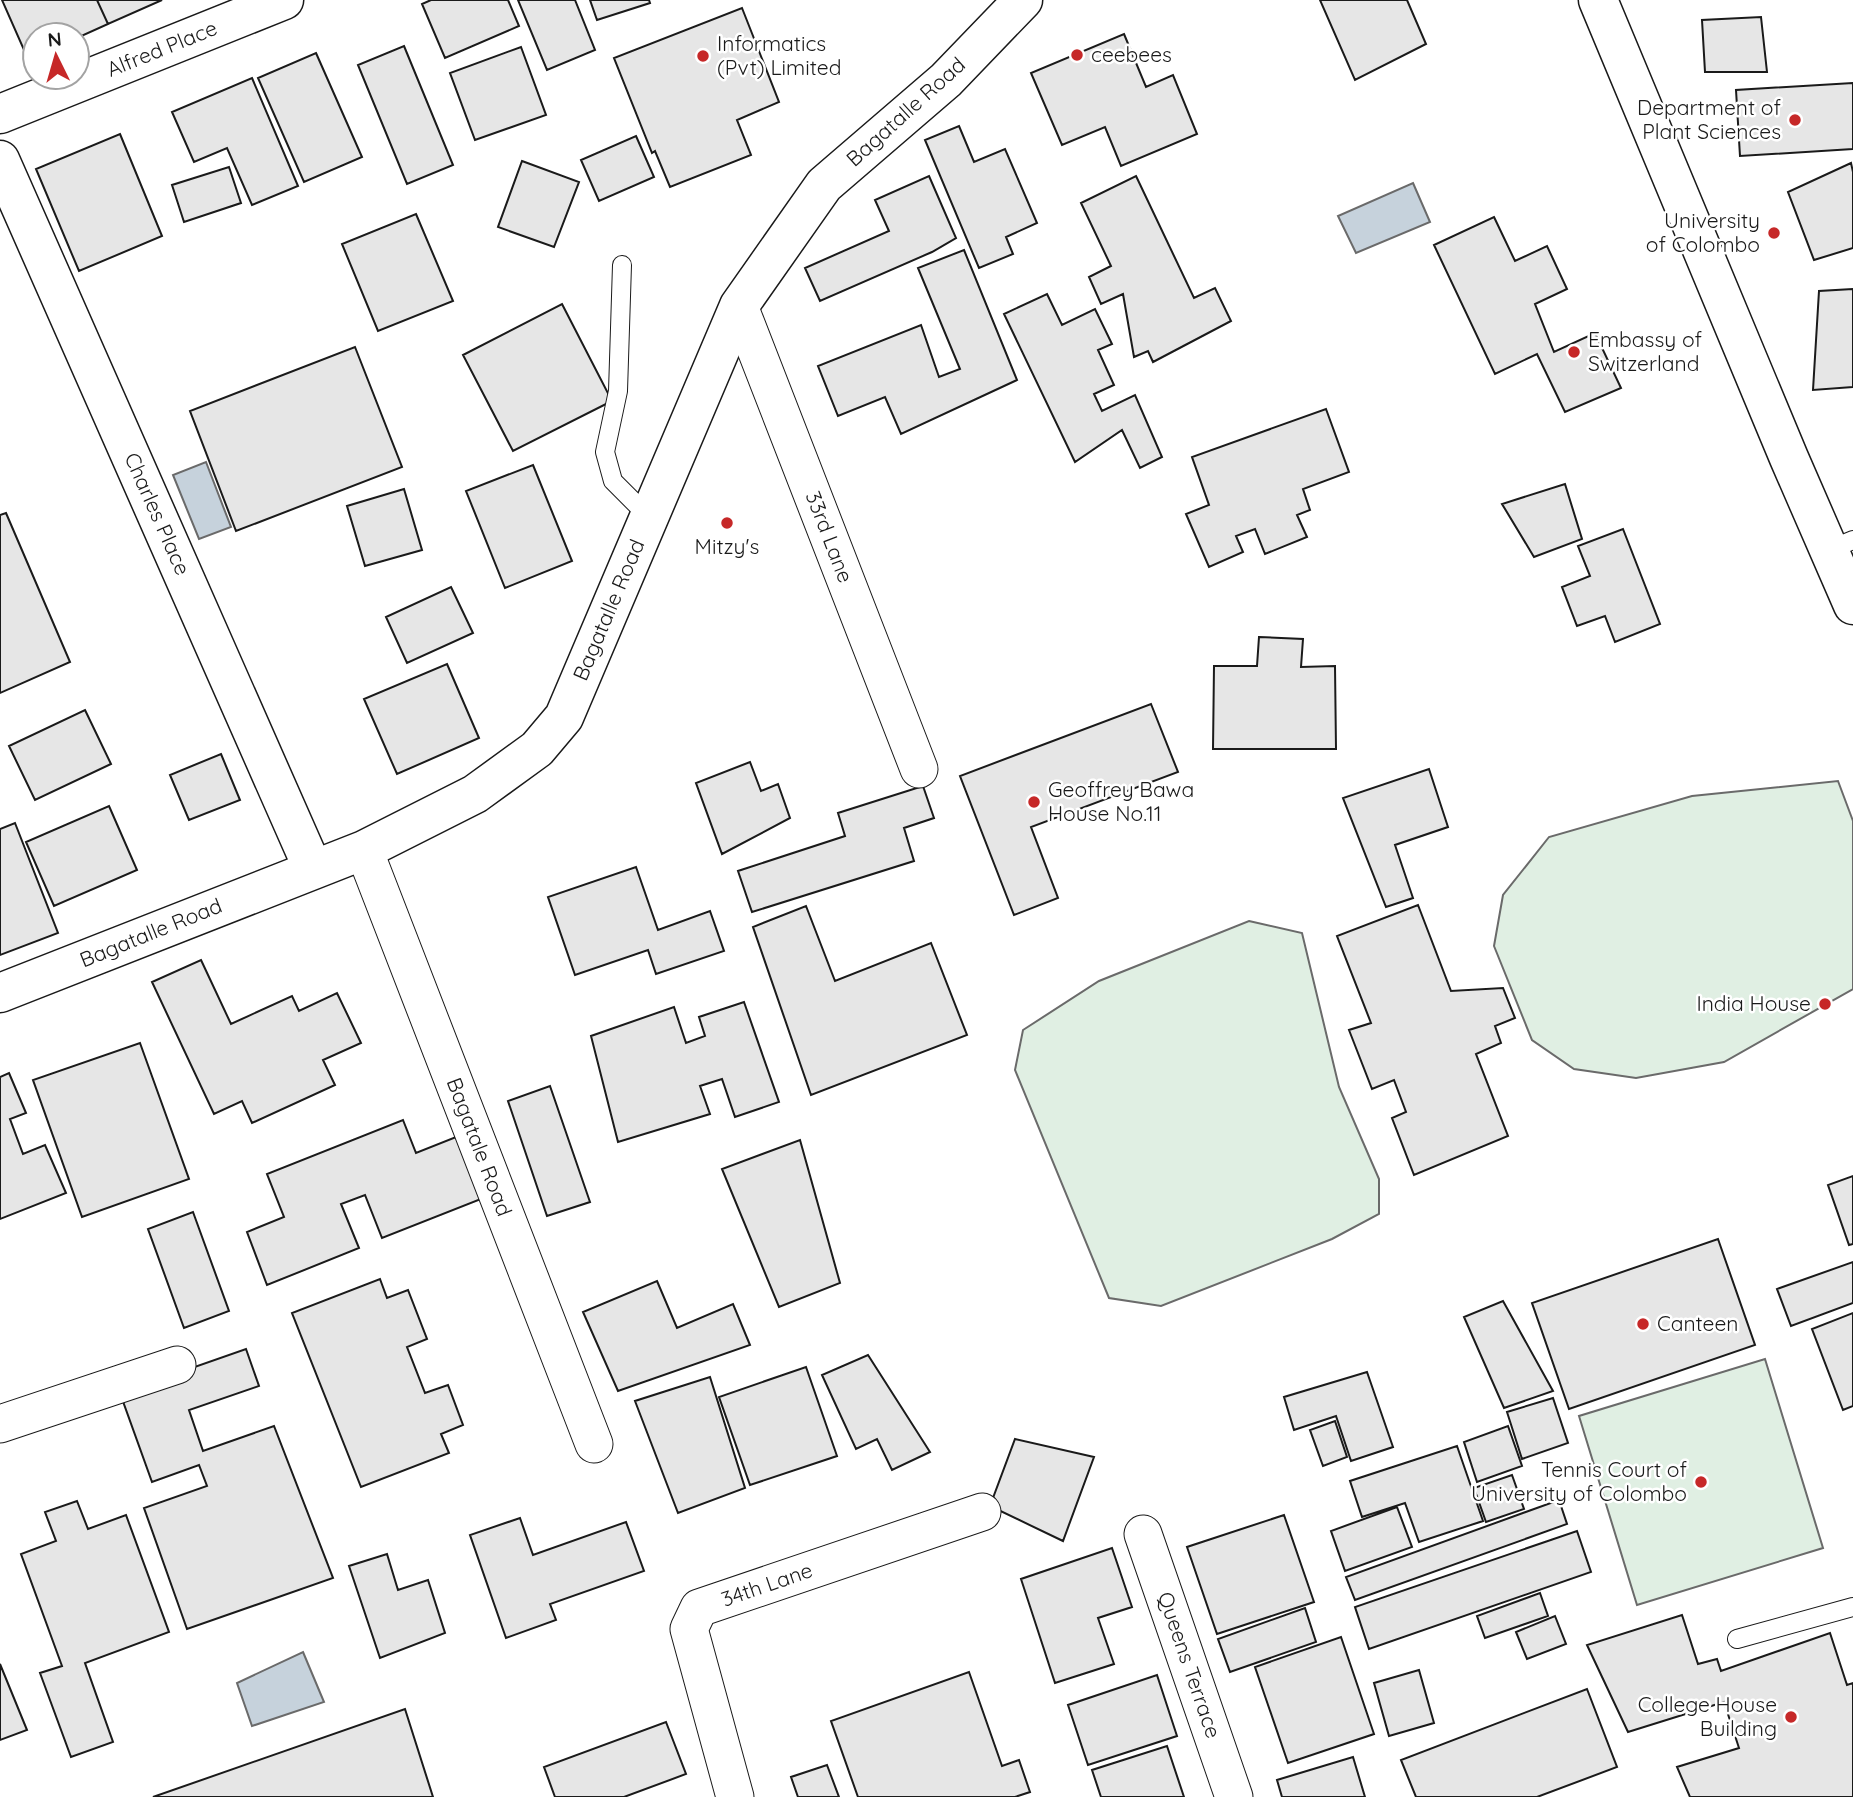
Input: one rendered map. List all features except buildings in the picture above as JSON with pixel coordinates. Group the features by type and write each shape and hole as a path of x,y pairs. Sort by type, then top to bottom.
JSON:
{"main road":[{"name":"Alfred Place","path":"0,114 284,0"},
{"name":"Bagatalle Road","path":"0,993 364,850 475,794 537,749 564,717 739,306 824,185 946,80 1023,0"},
{"path":"1598,0 1789,458 1841,545 1853,605"},
{"name":"Charles Place","path":"0,160 313,869"}],"street":[{"name":"33rd Lane","path":"739,306 919,769"},
{"name":"Bagatale Road","path":"364,850 593,1444"},
{"path":"0,1424 177,1365"},
{"name":"34th Lane","path":"735,1797 689,1629 699,1608 982,1512"},
{"name":"Queens Terrace","path":"1143,1534 1234,1797"}],"lane":[{"path":"622,265 618,391 605,452 613,481 649,517"},
{"path":"1737,1639 1853,1607"}],"green space":[{"path":"1838,781 1853,821 1853,989 1724,1062 1636,1078 1574,1069 1532,1040 1494,946 1503,895 1549,837 1692,796"},
{"path":"1249,921 1302,933 1339,1087 1379,1179 1379,1214 1332,1239 1161,1306 1109,1298 1015,1070 1023,1030 1099,981"},
{"name":"Tennis Court of University of Colombo","path":"1765,1359 1823,1548 1637,1605 1579,1416"}],"shaded area":[{"path":"1413,183 1430,222 1356,253 1338,216"},
{"path":"206,462 231,527 199,539 173,475"},
{"path":"303,1652 324,1702 252,1726 237,1683"}],"place":[{"name":"ceebees","path":"1077,55"},
{"name":"Informatics (Pvt) Limited","path":"703,56"},
{"name":"Department of Plant Sciences","path":"1795,120"},
{"name":"University of Colombo","path":"1774,233"},
{"name":"Embassy of Switzerland","path":"1574,352"},
{"name":"Mitzy's","path":"727,523"},
{"name":"Geoffrey Bawa House No.11","path":"1034,802"},
{"name":"India House","path":"1825,1004"},
{"name":"Canteen","path":"1643,1324"},
{"name":"Tennis Court of University of Colombo","path":"1701,1482"},
{"name":"College House Building","path":"1791,1717"}]}
